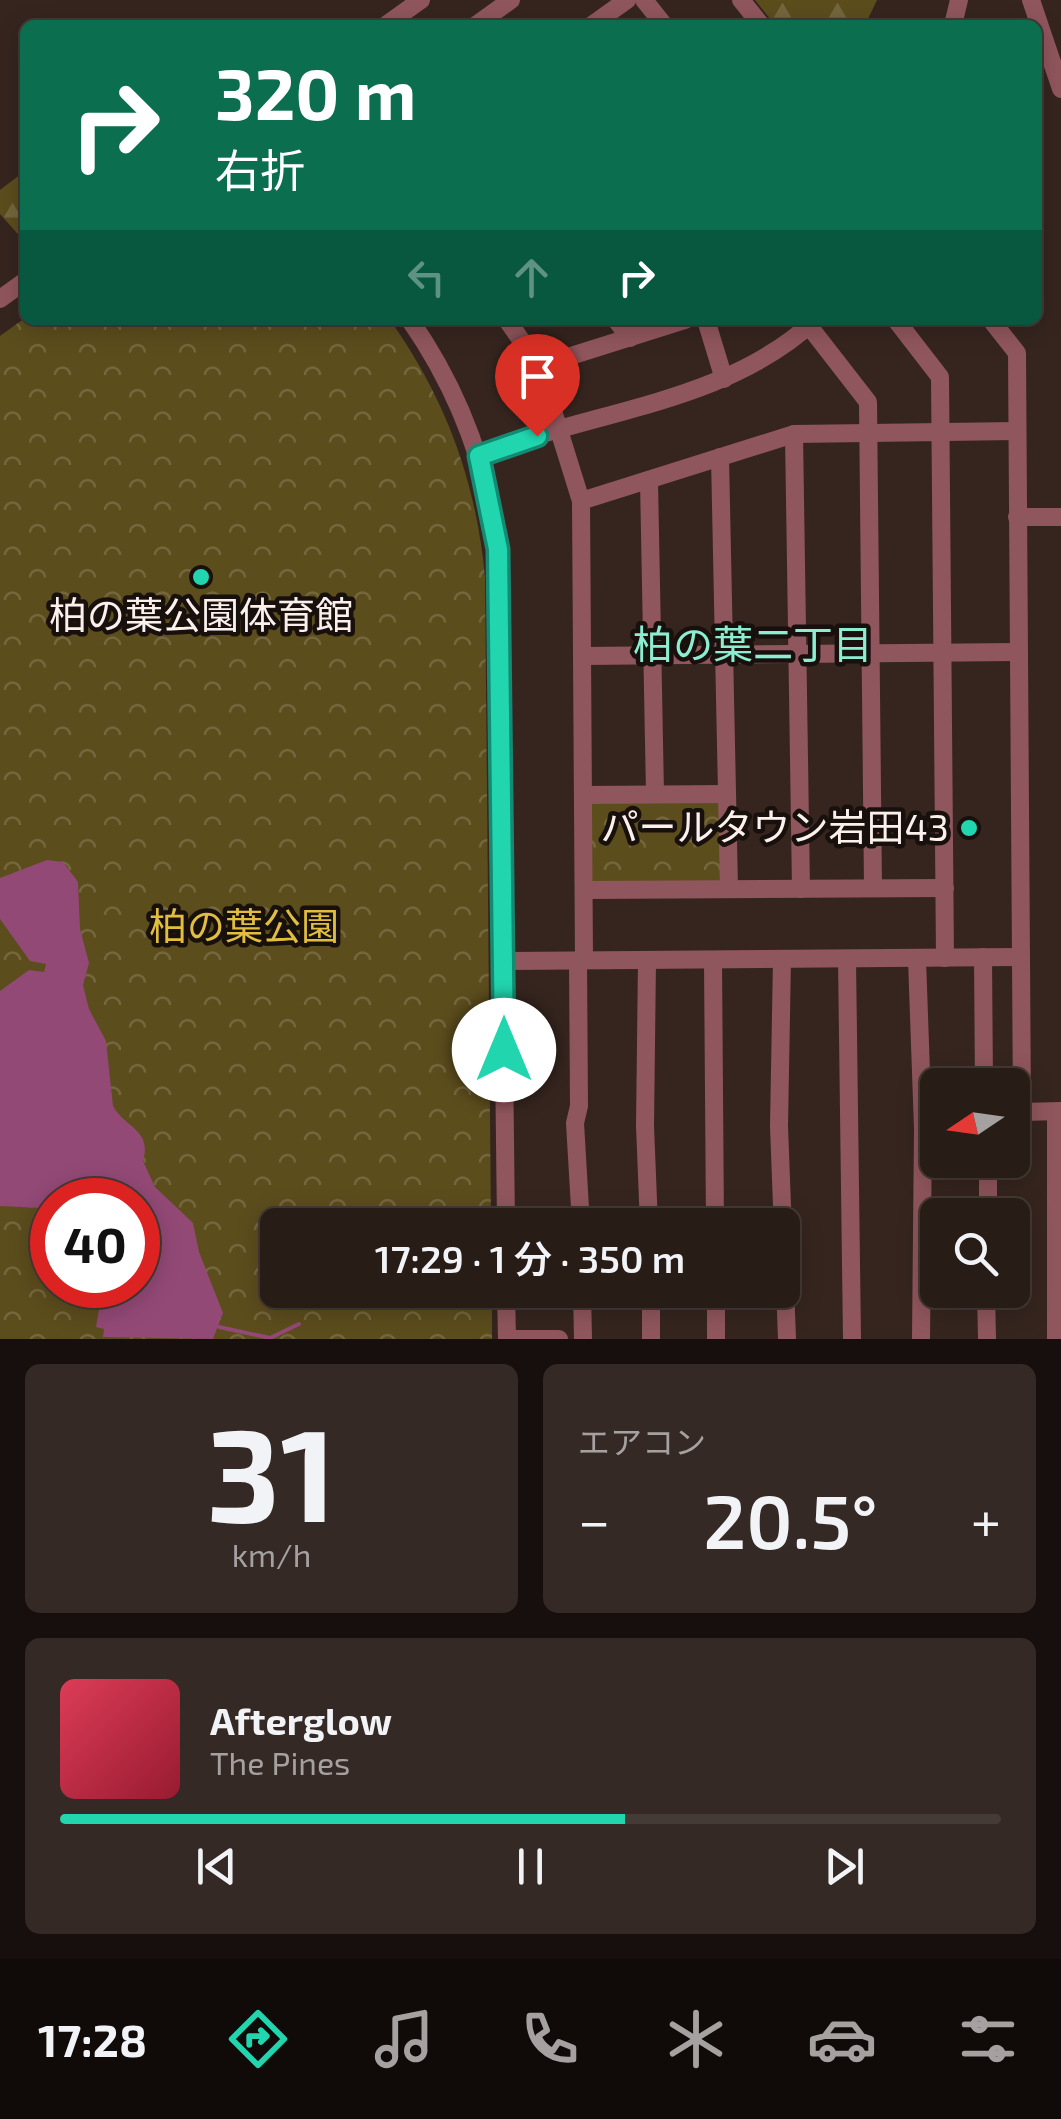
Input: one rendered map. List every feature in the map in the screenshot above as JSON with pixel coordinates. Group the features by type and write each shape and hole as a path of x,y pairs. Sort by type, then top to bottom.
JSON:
{"street":[{"path":"393,20 421,0"},
{"path":"483,20 512,0"},
{"path":"599,20 627,0"},
{"path":"644,0 660,20"},
{"path":"741,0 756,20"},
{"path":"1042,41 1061,89"},
{"path":"413,325 457,401 479,456 498,549 506,1208"},
{"path":"510,325 539,366 581,501 585,890 579,1106 575,1123 580,1208"},
{"path":"620,325 630,338"},
{"path":"539,366 670,325"},
{"path":"708,325 724,379"},
{"path":"479,456 724,379 782,348 810,325"},
{"path":"813,325 868,402 873,887"},
{"path":"900,325 940,376 945,958"},
{"path":"996,325 1017,353 1022,1112 1059,1111 1056,1339"},
{"path":"581,501 794,434 1017,431"},
{"path":"794,434 801,889"},
{"path":"720,457 729,889"},
{"path":"649,480 655,794"},
{"path":"1018,518 1061,518"},
{"path":"583,656 1018,652"},
{"path":"583,794 727,794"},
{"path":"585,890 946,888"},
{"path":"504,961 1021,956"},
{"path":"982,958 984,1068"},
{"path":"848,959 852,1339"},
{"path":"917,959 923,1129 921,1339"},
{"path":"647,960 645,1126 649,1208"},
{"path":"713,960 715,1208"},
{"path":"782,960 783,1106 779,1126 787,1339"},
{"path":"506,1308 507,1339 559,1339"},
{"path":"582,1308 582,1339"},
{"path":"651,1308 651,1339"},
{"path":"716,1308 716,1339"},
{"path":"986,1308 987,1339"}],"green space":[{"path":"755,0 877,0 867,20 771,20"},
{"path":"20,175 20,236 0,214 0,190"},
{"name":"柏の葉公園","path":"20,322 20,325 393,325 442,411 466,474 485,577 491,1208 260,1208 260,1308 492,1308 492,1339 0,1339 0,336"},
{"path":"593,800 721,803 722,881 589,882 588,805"}],"shaded area":[{"path":"47,860 63,862 78,882 80,929 89,963 83,985 89,1009 106,1041 113,1106 141,1136 143,1161 151,1178 30,1178 30,1207 0,1206 0,991 29,970 44,972 46,964 30,961 0,919 0,878"},
{"path":"160,1192 193,1223 199,1252 223,1313 213,1339 103,1337 104,1329 96,1327 99,1308 160,1308"}],"waterway":[{"path":"219,1327 270,1338 299,1324"}],"place":[{"name":"柏の葉公園体育館","path":"201,577"},
{"name":"パールタウン岩田43","path":"969,828"}],"district":[{"name":"柏の葉二丁目","path":"753,645"}],"route":[{"path":"504,1050 498,549 479,456 537,436"}]}
